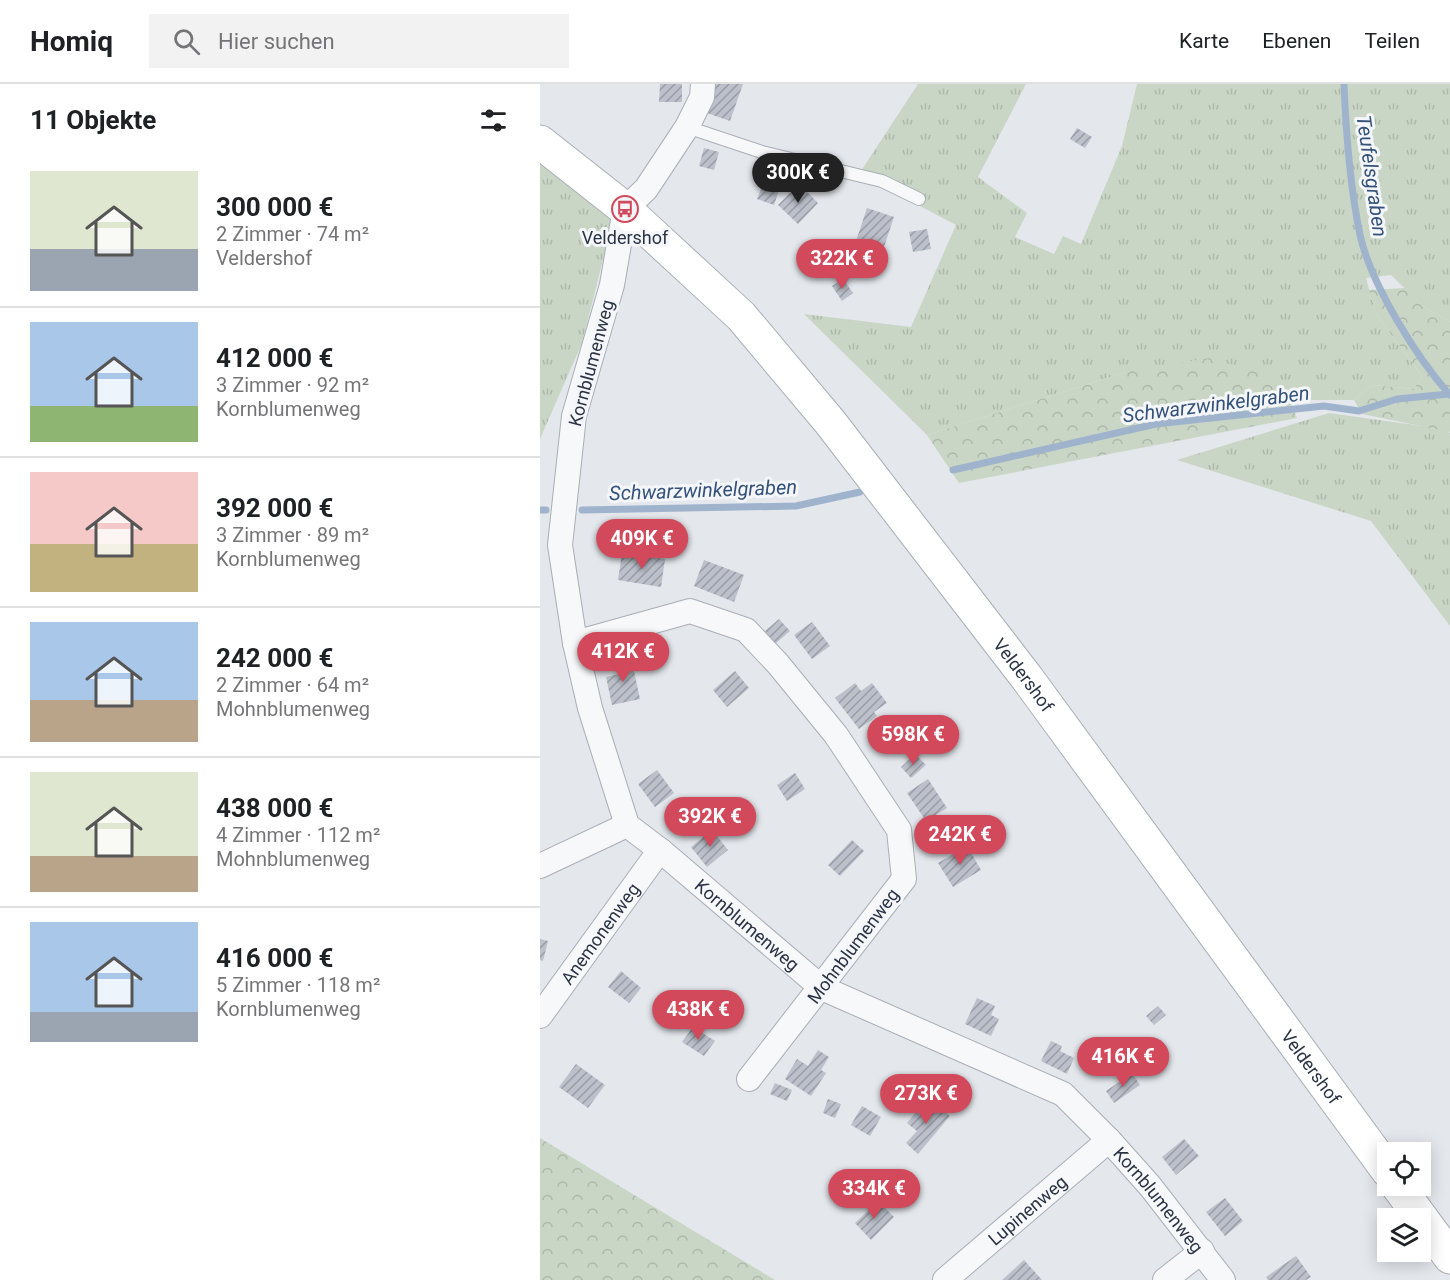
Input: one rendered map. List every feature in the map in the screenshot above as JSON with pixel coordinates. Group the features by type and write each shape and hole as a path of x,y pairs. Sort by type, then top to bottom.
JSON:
{"main road":[{"name":"Veldershof","path":"540,142 626,209 741,316 830,422 1027,678 1377,1157"},
{"path":"1405,1196 1450,1257"}],"street":[{"path":"626,209 646,189 687,127 702,97 703,84"},
{"name":"Kornblumenweg","path":"626,209 612,285 574,416 560,545 575,643 590,708 627,825 660,850 822,988 1063,1094 1109,1140 1203,1251 1223,1280"},
{"name":"Mohnblumenweg","path":"575,643 690,610 746,630 778,664 836,735 899,830 904,879 822,988 749,1079"},
{"path":"540,866 627,825"},
{"name":"Anemonenweg","path":"540,1016 660,850"},
{"name":"Lupinenweg","path":"945,1280 1109,1140"},
{"path":"1165,1280 1203,1251"}],"lane":[{"path":"687,127 762,152 882,181 919,199"}],"green space":[{"path":"918,84 1026,84 978,177 1027,213 1015,237 1054,254 1063,236 1081,244 1122,146 1137,84 1450,84 1450,322 1424,307 1391,275 1366,278 1376,314 1422,376 1414,389 1372,385 1354,400 1289,400 1279,379 1126,372 927,435 804,314 911,327 956,225 859,174"},
{"path":"540,163 613,220 582,343 540,439"},
{"path":"1405,288 1424,307 1450,322 1450,432 1362,414 1354,400 1372,385 1414,389 1422,376 1376,314 1369,290"},
{"path":"1209,358 1280,379 1297,418 959,483 927,435 1126,372"},
{"path":"1329,413 1443,429 1450,433 1450,626 1371,521 1177,460"},
{"path":"540,1138 775,1280 540,1280"}],"building":[{"path":"660,84 682,84 682,102 659,102"},
{"path":"713,84 743,84 730,121 704,112"},
{"path":"1077,128 1092,137 1085,148 1070,139"},
{"path":"704,148 719,152 714,170 699,166"},
{"path":"765,178 781,184 774,205 757,199"},
{"path":"799,184 818,203 798,224 778,205"},
{"path":"867,208 894,217 883,250 856,241"},
{"path":"927,229 931,249 913,252 909,232"},
{"path":"843,279 853,293 842,301 832,286"},
{"path":"622,553 665,559 661,587 618,580"},
{"path":"704,560 744,575 734,602 694,586"},
{"path":"779,619 790,631 775,644 765,631"},
{"path":"812,622 830,646 812,659 794,635"},
{"path":"631,657 640,699 612,705 606,677 619,674 616,660"},
{"path":"735,671 749,688 727,707 713,690"},
{"path":"855,683 861,691 872,683 887,703 874,712 877,716 859,729 835,698"},
{"path":"915,754 926,765 911,778 901,767"},
{"path":"657,770 674,793 655,807 638,784"},
{"path":"795,773 805,789 787,801 777,785"},
{"path":"928,779 947,808 926,821 907,793"},
{"path":"712,830 728,850 707,867 691,847"},
{"path":"852,840 864,851 840,876 828,865"},
{"path":"967,846 981,870 953,887 938,863"},
{"path":"540,939 548,941 543,961 540,960"},
{"path":"621,971 641,988 629,1003 608,987"},
{"path":"977,998 995,1006 991,1015 999,1019 991,1036 965,1024"},
{"path":"1158,1006 1166,1015 1154,1025 1146,1016"},
{"path":"693,1027 715,1041 704,1056 682,1042"},
{"path":"1051,1041 1062,1046 1060,1051 1074,1058 1067,1074 1041,1061"},
{"path":"818,1050 829,1057 821,1070 826,1073 811,1096 785,1079 797,1059 808,1066"},
{"path":"576,1064 605,1085 588,1108 559,1087"},
{"path":"1132,1073 1140,1085 1114,1103 1106,1091"},
{"path":"775,1083 792,1090 787,1101 770,1094"},
{"path":"928,1098 950,1116 918,1154 906,1143 917,1131 907,1123"},
{"path":"828,1099 841,1104 835,1118 823,1113"},
{"path":"862,1106 881,1117 870,1136 851,1125"},
{"path":"1184,1139 1199,1156 1176,1175 1162,1157"},
{"path":"1225,1198 1243,1221 1225,1236 1206,1212"},
{"path":"878,1201 894,1217 871,1240 855,1223"},
{"path":"1296,1256 1311,1277 1306,1280 1268,1280 1266,1277"},
{"path":"1024,1260 1042,1280 1002,1280"}],"waterway":[{"name":"Teufelsgraben","path":"1344,84 1351,179 1360,235 1366,254 1384,297 1409,341 1450,395"},
{"name":"Schwarzwinkelgraben","path":"953,470 1156,424 1324,406 1359,411 1397,399 1449,394"},
{"name":"Schwarzwinkelgraben","path":"582,510 796,506 860,492"},
{"name":"Schwarzwinkelgraben","path":"540,510 546,510"}],"place":[{"name":"Veldershof","path":"625,209"}]}
